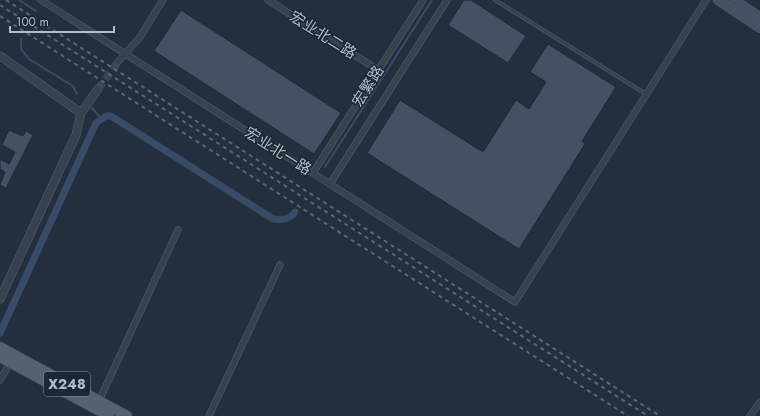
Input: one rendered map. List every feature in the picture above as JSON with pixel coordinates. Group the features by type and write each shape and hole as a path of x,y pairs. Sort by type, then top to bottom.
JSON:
{"main road":[{"path":"718,0 760,28"},
{"path":"734,0 760,17"},
{"name":"X248","path":"4,356 99,401 127,416"},
{"name":"X248","path":"4,356 109,416"}],"street":[{"name":"宏业北一路","path":"41,0 515,302 646,94"},
{"path":"118,62 140,37 163,0"},
{"name":"宏业北二路","path":"268,0 378,70"},
{"name":"宏繁路","path":"313,173 423,0"},
{"path":"330,184 447,0"},
{"path":"646,94 706,0"},
{"path":"0,56 81,113"},
{"path":"0,299 73,141 81,113 98,89"},
{"path":"99,401 178,230"},
{"path":"209,416 280,265"},
{"path":"0,380 4,356"},
{"path":"750,416 760,402"}],"lane":[{"path":"495,0 646,94"}],"building":[{"path":"464,0 471,0 526,36 508,63 448,25"},
{"path":"181,10 341,113 314,154 154,51"},
{"path":"548,44 616,87 582,141 585,144 519,249 367,153 400,100 483,152 516,100 529,109 546,82 530,72"},
{"path":"9,130 23,136 26,131 33,135 6,188 0,185 5,172 0,169 0,159 9,164 15,152 2,145"}],"waterway":[{"path":"19,0 36,11"},
{"path":"325,167 432,0"},
{"path":"21,39 21,49 29,59 73,86 77,94"},
{"path":"92,108 101,118"},
{"path":"0,333 96,123 106,116 111,116 273,219 286,219 295,212"}],"tunnel":[{"path":"98,89 118,62"}],"railway":[{"path":"6,0 660,416"},
{"path":"0,5 648,416"},
{"path":"0,16 628,416"}]}
